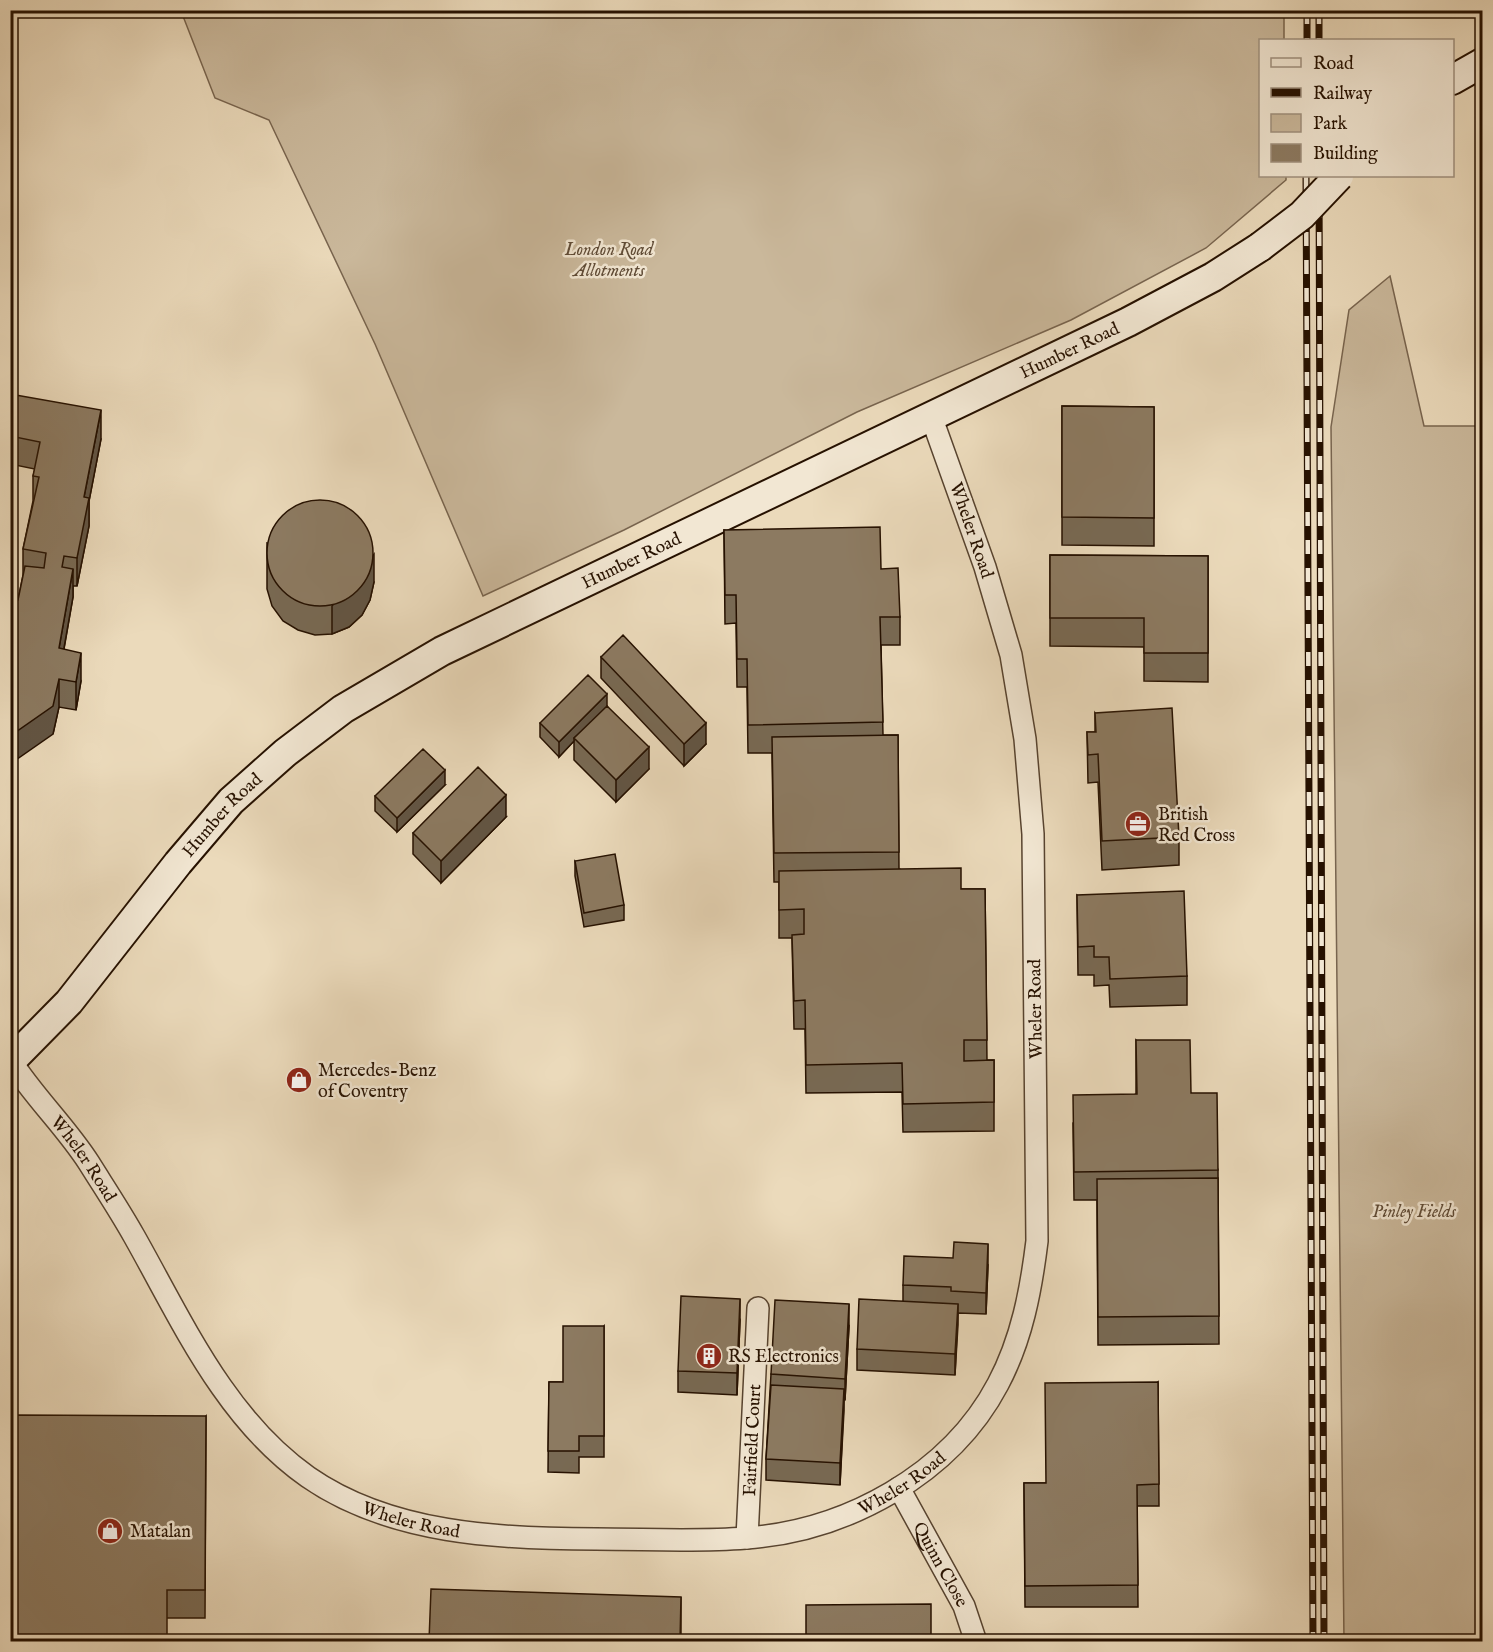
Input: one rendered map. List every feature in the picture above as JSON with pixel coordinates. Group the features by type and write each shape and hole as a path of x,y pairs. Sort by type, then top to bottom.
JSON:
{"main road":[{"path":"1454,79 1482,63"},
{"name":"Humber Road","path":"11,1061 69,1002 178,862 231,801 285,753 343,709 442,651 1128,322 1213,277 1260,247 1302,215 1338,177"}],"street":[{"name":"Wheler Road","path":"11,1061 25,1083 84,1155 131,1231 193,1342 228,1396 265,1440 308,1477 355,1502 402,1519 462,1532 527,1539 747,1538 792,1531 837,1518 899,1488 951,1447 998,1385 1029,1301 1037,1241 1033,834 1025,739 1011,655 1002,622 980,551 931,416"},
{"name":"Fairfield Court","path":"747,1538 758,1308"},
{"name":"Quinn Close","path":"899,1488 964,1606 976,1641"}],"green space":[{"name":"London Road Allotments","path":"181,11 1284,11 1284,39 1259,39 1259,177 1286,177 1286,180 1206,248 1071,320 857,412 624,530 483,596 375,344 269,120 215,98"},
{"name":"Pinley Fields","path":"1390,276 1424,426 1482,426 1482,1641 1344,1641 1331,427 1349,310"}],"building":[{"path":"1480,286 1482,286 1482,360 1480,360"},
{"path":"10,394 101,410 84,497 89,498 77,558 64,556 62,567 73,569 59,648 81,653 76,682 59,679 53,706 10,736 10,599 18,600 25,566 44,568 46,553 23,549 39,477 33,476 40,442 10,436"},
{"path":"1062,406 1154,407 1154,518 1062,517"},
{"path":"320,500 340,504 358,515 369,533 373,553 369,573 358,591 340,602 320,606 300,602 282,591 271,573 267,553 271,533 282,515 300,504"},
{"path":"880,527 881,569 898,568 900,617 880,617 883,722 748,725 747,659 737,659 736,595 725,595 724,530"},
{"path":"1050,555 1208,556 1208,653 1144,653 1144,618 1050,618"},
{"path":"623,635 706,723 684,744 601,657"},
{"path":"588,675 607,694 559,742 540,723"},
{"path":"607,706 649,747 616,780 574,738"},
{"name":"British Red Cross","path":"1172,708 1179,837 1102,841 1098,754 1088,755 1087,732 1096,732 1095,713"},
{"path":"898,735 899,852 774,853 772,737"},
{"path":"423,749 445,770 397,818 375,796"},
{"path":"478,767 506,795 441,861 413,833"},
{"path":"615,854 624,905 584,913 575,861"},
{"path":"961,868 961,889 985,889 987,1040 964,1040 964,1061 994,1060 994,1102 903,1104 902,1063 806,1065 805,1000 794,1001 792,935 804,934 804,909 779,910 779,871"},
{"path":"1184,891 1187,976 1110,979 1109,957 1094,957 1094,946 1078,947 1077,895"},
{"path":"1136,1040 1190,1040 1191,1093 1217,1093 1218,1170 1074,1172 1073,1095 1137,1094"},
{"path":"1218,1178 1219,1316 1098,1317 1097,1179"},
{"path":"954,1242 988,1244 986,1293 951,1291 951,1287 903,1285 904,1256 953,1258"},
{"name":"RS Electronics","path":"681,1296 740,1299 737,1373 678,1371"},
{"path":"859,1299 958,1304 955,1354 857,1349"},
{"path":"775,1300 849,1304 845,1379 771,1374"},
{"path":"563,1326 604,1326 604,1436 579,1436 579,1451 548,1451 549,1382 563,1382"},
{"path":"1158,1382 1159,1484 1137,1485 1138,1585 1025,1586 1024,1483 1046,1483 1045,1383"},
{"path":"771,1385 844,1389 840,1463 766,1459"},
{"name":"Matalan","path":"16,1415 206,1416 205,1590 167,1590 167,1641 15,1641"},
{"path":"431,1589 681,1597 680,1641 429,1641"},
{"path":"931,1604 931,1641 806,1641 806,1605"}],"railway":[{"path":"1307,10 1307,39"},
{"path":"1319,10 1319,39"},
{"path":"1306,177 1313,1642"},
{"path":"1319,177 1324,1642"}],"place":[{"name":"British Red Cross","path":"1138,824"},
{"name":"Mercedes-Benz of Coventry","path":"299,1080"},
{"name":"RS Electronics","path":"709,1356"},
{"name":"Matalan","path":"110,1531"}]}
